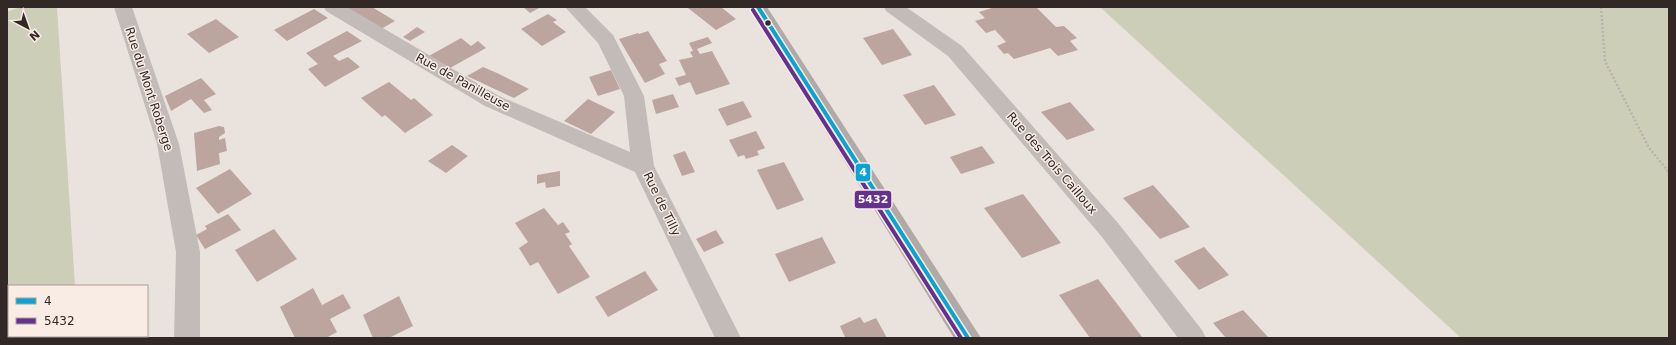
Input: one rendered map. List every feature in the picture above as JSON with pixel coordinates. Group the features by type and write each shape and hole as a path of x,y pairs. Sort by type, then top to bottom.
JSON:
{"main road":[{"path":"758,7 968,338"}],"street":[{"name":"Rue du Mont Roberge","path":"123,7 168,144 188,252 187,338"},
{"name":"Rue de Panilleuse","path":"333,7 492,101 643,166"},
{"name":"Rue de Tilly","path":"574,7 606,40 634,96 643,166 728,338"},
{"name":"Rue des Trois Cailloux","path":"893,7 955,51 1110,230 1193,338"}],"path":[{"path":"1601,7 1605,61 1649,148 1669,172"}],"green space":[{"path":"20,7 57,7 75,285 8,285 8,337 79,338 7,338 7,12"},
{"path":"1100,7 1669,7 1669,338 1461,338"}],"building":[{"path":"344,7 372,7 395,21 381,29"},
{"path":"523,7 541,7 530,13"},
{"path":"721,7 736,19 716,30 688,8"},
{"path":"995,7 1036,7 1056,27 1064,26 1077,38 1070,41 1078,50 1058,56 1050,48 1014,59 1008,53 1004,54 997,46 1006,42 995,30 986,33 975,21 985,18 979,12"},
{"path":"314,9 328,18 287,41 274,30"},
{"path":"548,14 557,20 553,22 566,32 542,46 521,29"},
{"path":"216,19 239,37 209,53 187,34"},
{"path":"417,27 425,32 410,41 403,37"},
{"path":"893,29 912,55 882,65 863,38"},
{"path":"347,31 362,41 333,56 339,61 348,57 360,67 325,87 308,69 318,64 306,53"},
{"path":"648,31 667,61 659,64 665,74 645,83 619,39"},
{"path":"708,37 712,43 697,49 700,54 712,51 730,84 696,95 690,82 679,86 675,78 686,75 679,60 693,57 690,52 693,51 689,43"},
{"path":"461,38 471,46 478,41 486,48 450,68 427,57"},
{"path":"483,67 529,89 514,98 467,76"},
{"path":"611,70 620,89 598,96 589,77"},
{"path":"201,78 216,94 204,100 212,110 204,113 191,99 171,111 165,96"},
{"path":"389,82 411,100 414,98 433,115 405,133 385,115 382,117 361,98"},
{"path":"934,85 956,115 925,125 903,95"},
{"path":"673,94 679,107 656,114 652,100"},
{"path":"588,99 615,112 591,134 564,121"},
{"path":"743,101 752,117 727,126 718,109"},
{"path":"1070,102 1095,130 1067,140 1041,112"},
{"path":"219,126 224,127 225,133 219,137 219,140 225,138 227,151 219,153 220,164 197,171 194,133"},
{"path":"756,131 765,148 757,151 759,155 746,159 744,155 738,157 729,140"},
{"path":"452,145 468,156 446,173 428,161"},
{"path":"982,146 995,163 961,174 950,157"},
{"path":"685,151 695,172 682,176 673,155"},
{"path":"784,162 804,200 777,210 757,170"},
{"path":"230,169 252,194 218,214 196,188"},
{"path":"560,171 560,186 546,188 545,182 537,184 537,175"},
{"path":"1153,185 1190,227 1160,239 1123,198"},
{"path":"1023,194 1061,243 1022,258 984,208"},
{"path":"544,208 558,225 563,222 570,232 565,234 572,244 569,246 590,277 558,294 538,262 530,266 519,248 528,242 515,223"},
{"path":"228,214 241,230 205,249 196,235 207,229 205,226"},
{"path":"274,229 297,259 257,282 235,250"},
{"path":"716,230 724,243 704,252 696,239"},
{"path":"822,237 836,263 789,282 775,254"},
{"path":"1204,247 1229,275 1199,290 1174,261"},
{"path":"645,271 658,290 608,317 595,297"},
{"path":"1098,279 1142,337 1090,338 1059,295"},
{"path":"313,288 322,305 343,294 351,308 330,319 337,332 326,338 295,338 280,307"},
{"path":"399,296 413,326 389,338 373,338 363,315"},
{"path":"1243,310 1269,338 1226,338 1213,323"},
{"path":"860,317 864,323 876,318 887,338 842,338 845,337 840,326"}],"transit line":[{"name":"4","path":"758,7 968,338"},
{"name":"5432","path":"753,10 961,338"}]}
